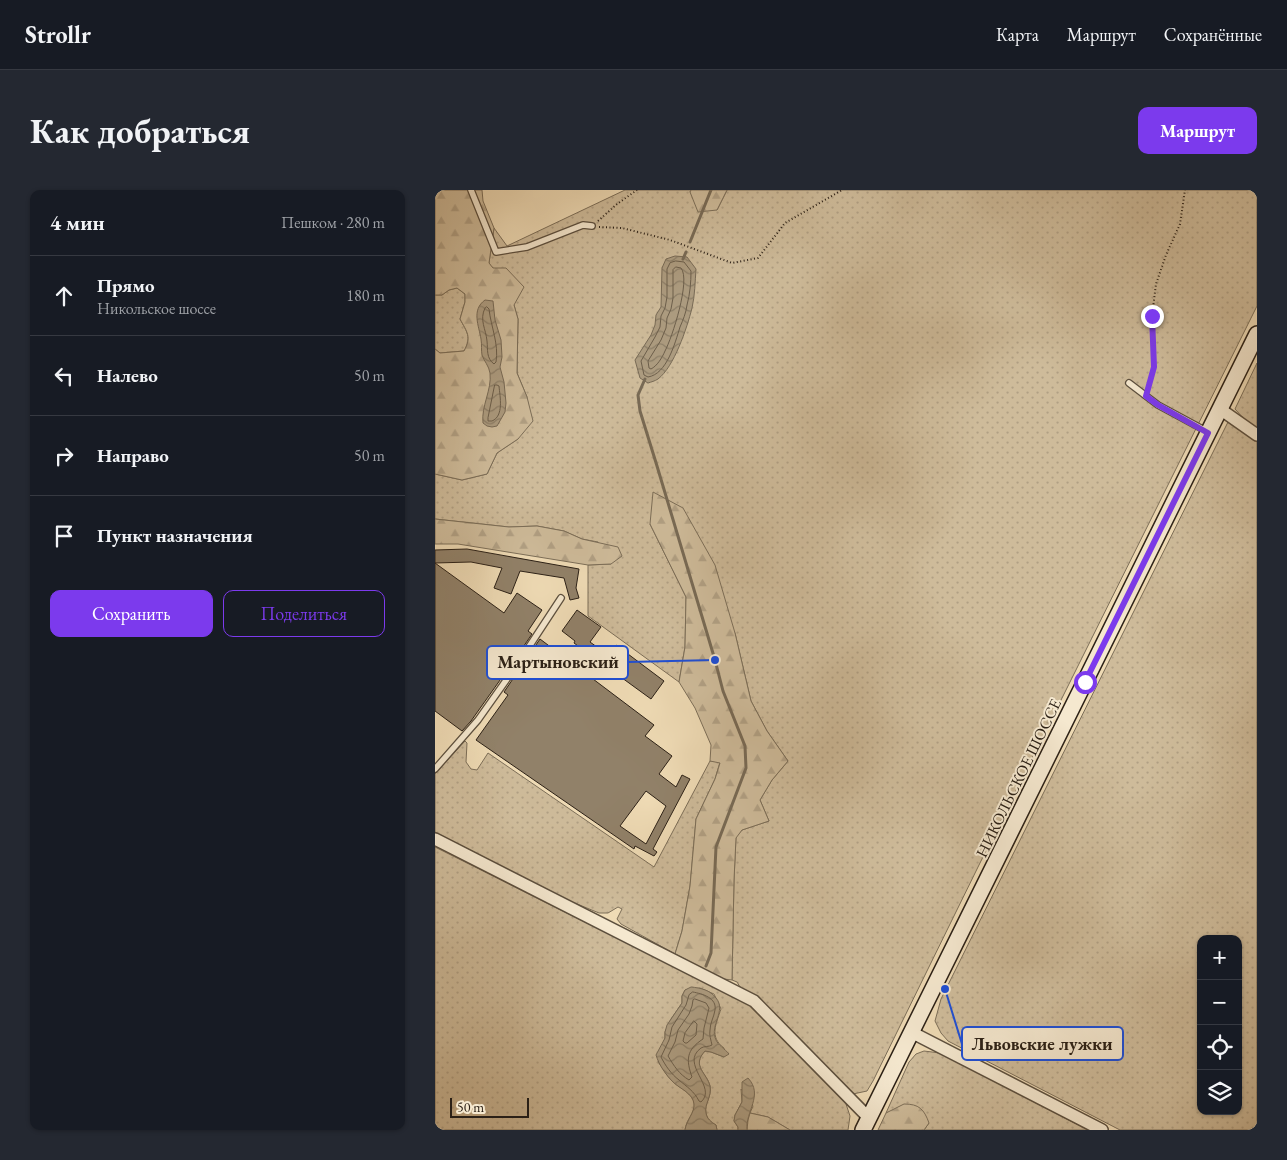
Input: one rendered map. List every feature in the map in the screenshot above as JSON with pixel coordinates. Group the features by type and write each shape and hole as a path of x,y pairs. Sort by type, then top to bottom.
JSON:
{"main road":[{"name":"НИКОЛЬСКОЕ ШОССЕ","path":"866,1124 1257,334"}],"street":[{"path":"1220,409 1257,435"},
{"path":"435,840 755,1001 866,1124"},
{"path":"911,1032 1102,1130"}],"lane":[{"path":"471,190 496,252 527,247 583,226 592,226"},
{"path":"1129,383 1158,405 1208,433"},
{"path":"435,769 478,720 561,598"}],"path":[{"path":"592,226 617,204 637,190"},
{"path":"592,226 623,228 670,240 732,263 758,258 785,224 843,190"},
{"path":"1146,396 1154,367 1152,316 1156,284 1180,224 1185,190"}],"green space":[{"path":"435,190 482,190 483,201 494,228 489,263 493,268 506,268 524,287 514,305 518,319 517,373 527,397 533,421 518,439 497,453 487,474 462,480 435,474 435,349 440,353 464,351 468,338 460,319 465,302 465,294 457,288 449,290 442,295 435,295"},
{"path":"625,190 691,190 690,192 717,210 727,190 1257,190 1257,306 867,1091 853,1094 843,1086 768,1008 732,980 736,837 742,830 769,821 760,800 772,780 788,761 767,731 751,701 735,633 650,524 686,597 685,647 679,682 588,616 588,565 611,564 598,542 582,539 564,531 537,526 509,527 435,519 435,474 462,480 487,474 497,453 518,439 527,397 517,373 518,319 514,305 489,263 494,228 507,246"},
{"path":"691,190 727,190 717,210 698,212 690,192"},
{"path":"457,288 465,294 465,302 460,319 468,335 468,342 464,351 440,353 435,349 435,295 442,295 449,290"},
{"path":"1257,363 1257,428 1246,421 1235,409"},
{"path":"1228,422 1257,441 1257,1130 1120,1130 948,1041 941,1033 935,1021 941,999"},
{"path":"653,492 683,508 715,565 735,633 751,701 767,731 788,761 772,780 760,800 769,821 742,830 736,838 732,980 724,979 675,954 682,931 690,886 696,819 715,779 720,763 710,761 711,745 695,708 679,682 685,647 686,597 650,524"},
{"path":"435,519 509,527 537,526 564,531 582,539 618,547 622,556 611,564 588,565 458,544 435,544"},
{"path":"465,741 467,743 466,762 471,769 477,770 488,753 654,867 710,761 720,762 715,779 696,819 690,886 682,931 675,954 621,924 617,919 622,909 618,907 608,913 599,913 565,899 435,832 435,774"},
{"path":"435,847 755,1007 846,1104 850,1116 848,1130 790,1130 768,1117 750,1113 753,1106 741,1089 742,1102 734,1121 738,1130 717,1130 716,1125 709,1120 707,1115 706,1107 710,1086 699,1061 705,1051 724,1057 724,1048 719,1044 715,1035 721,1009 714,994 700,988 685,990 682,996 682,1003 665,1032 658,1062 672,1081 693,1099 694,1108 685,1130 435,1130"},
{"path":"924,1051 940,1053 1088,1130 924,1130 929,1123 886,1113 909,1062 916,1054"},
{"path":"904,1104 917,1106 923,1111 929,1123 924,1130 878,1130 886,1113"},
{"path":"750,1113 768,1117 790,1130 747,1130"}],"water":[{"path":"675,256 687,257 696,269 692,308 683,336 669,366 658,379 648,383 640,378 635,360 651,335 656,315 661,307 662,268 666,259"},
{"path":"485,300 493,301 495,320 501,340 502,357 500,367 506,403 505,412 497,426 492,427 483,423 490,373 482,355 477,318 478,308"},
{"path":"691,987 708,991 714,995 719,1003 720,1008 714,1034 717,1042 729,1054 724,1057 705,1051 699,1061 710,1086 706,1107 707,1115 709,1120 716,1125 717,1130 685,1130 693,1110 693,1100 689,1094 676,1085 668,1076 656,1055 665,1038 667,1025 682,1003 682,996 685,990"},
{"path":"748,1078 754,1091 753,1104 747,1123 747,1130 738,1130 734,1121 735,1115 742,1102 742,1082"}],"building":[{"path":"467,549 579,569 576,588 579,598 570,600 564,578 520,571 511,594 494,588 502,568 471,562 435,563 435,550"},
{"path":"435,563 504,613 517,593 542,610 528,631 532,634 462,731 435,711"},
{"path":"577,610 601,627 590,642 608,655 616,645 664,681 651,699 574,643 575,641 562,631"},
{"path":"540,639 654,725 645,736 672,756 659,774 676,787 682,775 690,779 653,849 657,852 654,856 635,846 634,849 476,740 508,695 504,692","holes":["646,791 666,806 646,844 620,826"]}],"waterway":[{"path":"690,242 711,190"},
{"path":"683,259 686,252"},
{"path":"645,379 638,395 640,411 723,691 745,746 746,768 716,847 711,953 706,966"}],"place":[{"name":"Мартыновский","path":"715,660"},
{"name":"Львовские лужки","path":"945,989"}],"route":[{"path":"1085,682 1208,433 1158,405 1146,396 1154,367 1152,316"}]}
